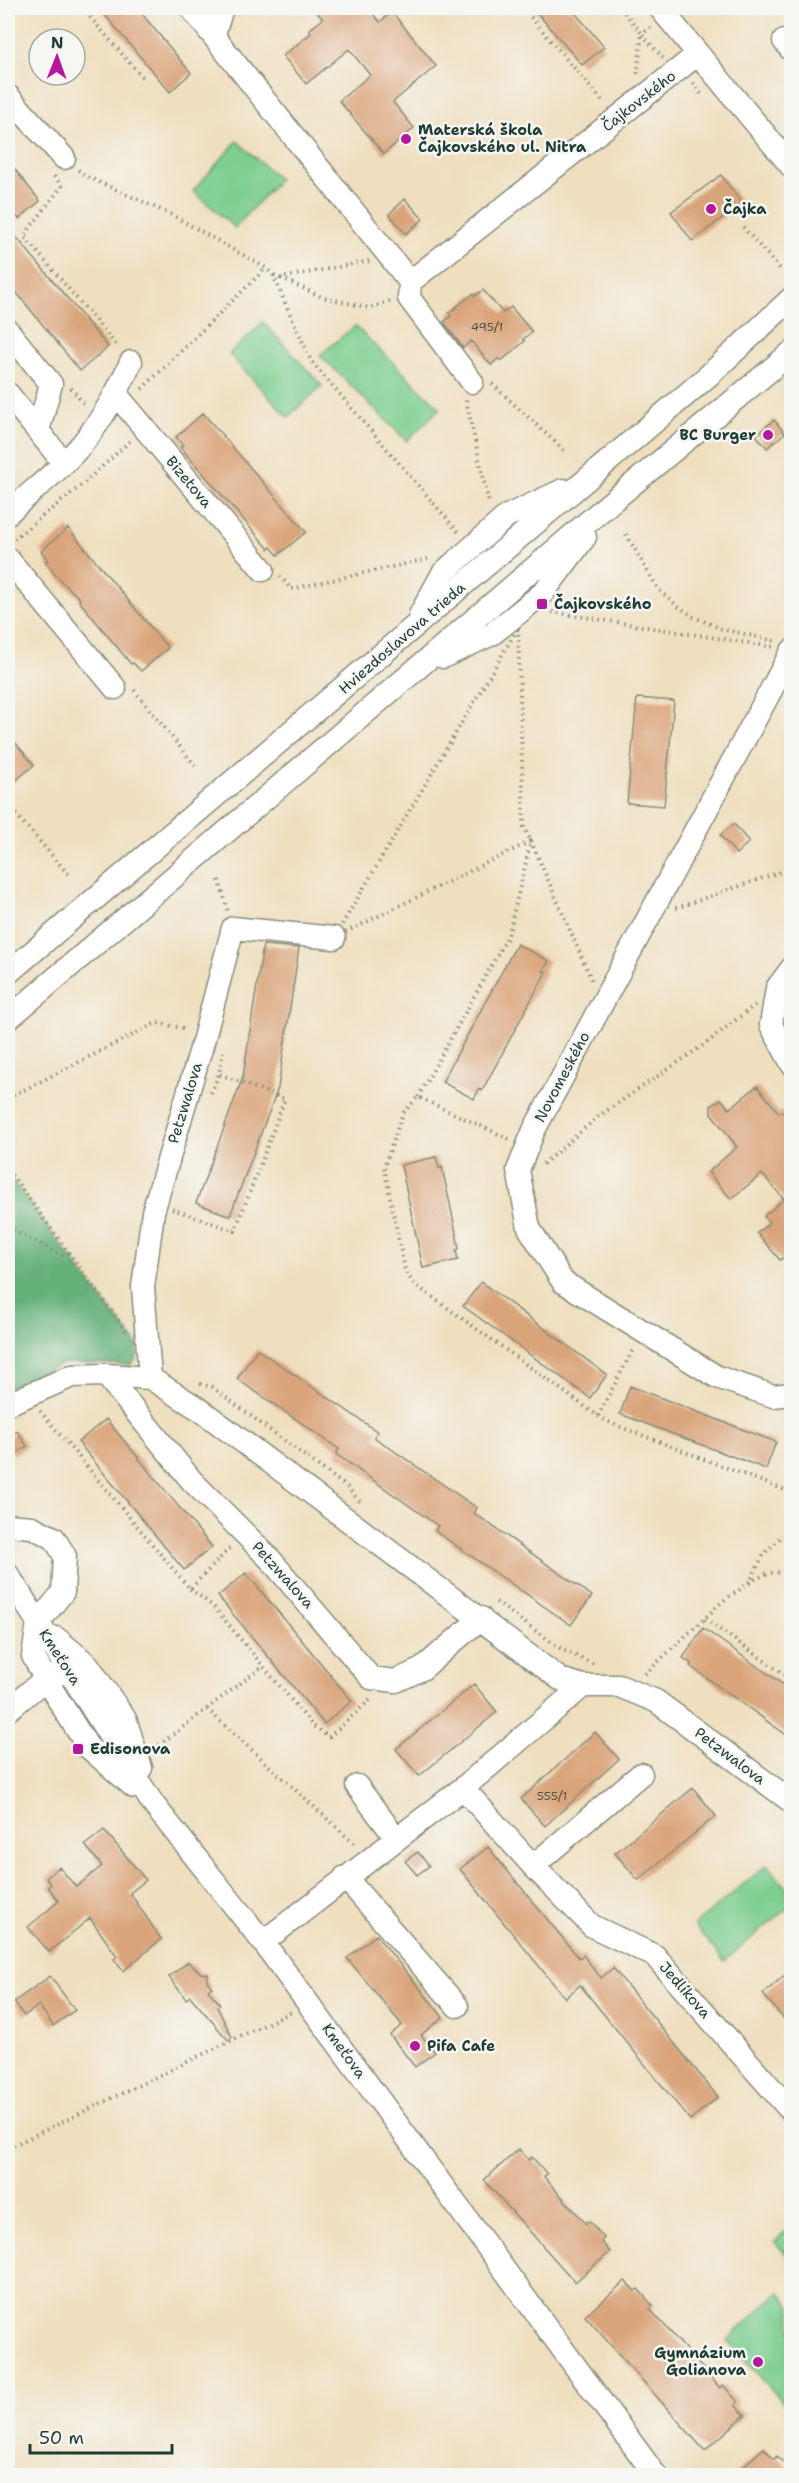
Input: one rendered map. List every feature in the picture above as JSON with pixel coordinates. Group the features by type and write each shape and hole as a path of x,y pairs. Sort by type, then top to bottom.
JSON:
{"street":[{"path":"191,8 214,34 410,287 409,298 472,381"},
{"path":"214,34 222,8"},
{"path":"660,8 792,167"},
{"name":"Čajkovského","path":"410,287 698,54"},
{"path":"8,96 56,164"},
{"name":"Hviezdoslavova trieda","path":"8,973 708,376 792,298"},
{"path":"8,331 51,384 38,431"},
{"path":"8,1019 610,504 792,352"},
{"path":"8,513 64,463 121,400 131,362"},
{"path":"8,394 64,463"},
{"name":"Bizetova","path":"121,400 270,571"},
{"path":"11,549 115,688"},
{"name":"Novomeského","path":"780,650 648,918 534,1130 518,1170 529,1228 563,1282 717,1377 773,1396 792,1394"},
{"path":"233,928 334,938"},
{"name":"Petzwalova","path":"150,1378 143,1287 153,1212 203,1042 233,928"},
{"path":"792,968 776,996 771,1025 792,1064"},
{"name":"Petzwalova","path":"106,1375 192,1481 270,1558 371,1678 396,1681 422,1669 487,1610"},
{"name":"Petzwalova","path":"8,1404 72,1376 106,1375 150,1378 202,1411 487,1610 560,1679 583,1686 619,1686 656,1701 792,1802"},
{"name":"Kmeťova","path":"8,1525 32,1527 54,1538 65,1556 63,1592 38,1623"},
{"name":"Kmeťova","path":"8,1575 153,1804 263,1942 656,2475"},
{"path":"38,1623 33,1656 88,1747 153,1804"},
{"path":"38,1623 88,1665 124,1719 153,1804"},
{"path":"8,1710 46,1680 68,1670"},
{"path":"263,1942 463,1788 583,1686"},
{"path":"533,1866 641,1774"},
{"path":"357,1786 396,1838"},
{"name":"Jedlíkova","path":"463,1788 533,1866 592,1926 655,1956 792,2112"},
{"path":"345,1877 457,2006"}],"path":[{"path":"82,8 143,78"},
{"path":"523,8 610,110"},
{"path":"783,8 791,18"},
{"path":"56,164 172,215 266,268 273,275 310,361 465,541"},
{"path":"56,164 62,186 24,236 131,362"},
{"path":"743,227 782,271"},
{"path":"280,278 388,258"},
{"path":"121,400 266,268"},
{"path":"273,275 322,297 370,308 395,300 410,287"},
{"path":"490,506 464,388 472,381 481,375 566,452"},
{"path":"11,549 144,428"},
{"path":"626,534 658,589 676,605 722,629 769,638 780,650"},
{"path":"270,571 291,589 437,557"},
{"path":"547,608 552,612 776,647 780,650"},
{"path":"334,938 518,628 524,827 595,989"},
{"path":"8,805 69,875"},
{"path":"334,938 531,841"},
{"path":"531,841 508,936 418,1097 403,1113 384,1167 405,1271 414,1284 598,1416 613,1424 792,1493"},
{"path":"648,918 792,868"},
{"path":"219,880 233,928"},
{"path":"521,1185 544,1162 599,1116 776,996"},
{"path":"8,1098 156,1023 189,1029"},
{"path":"210,1095 219,1074 226,1040"},
{"path":"171,1208 235,1231 285,1099 219,1074"},
{"path":"418,1097 515,1142"},
{"path":"8,1170 125,1330 134,1339 147,1339"},
{"path":"169,1218 174,1198"},
{"path":"8,1228 62,1255 69,1253"},
{"path":"598,1416 637,1342"},
{"path":"192,1381 212,1387 347,1487 361,1503"},
{"path":"35,1405 190,1589 213,1606 314,1726 328,1737 374,1696 373,1690"},
{"path":"749,1583 764,1554 780,1538 792,1533"},
{"path":"190,1589 238,1540"},
{"path":"640,1678 723,1601 768,1573 792,1572"},
{"path":"487,1610 602,1668"},
{"path":"705,1619 792,1680"},
{"path":"153,1750 263,1666"},
{"path":"207,1709 359,1848"},
{"path":"8,2148 308,2003"}],"green space":[{"path":"237,141 279,179 235,228 193,191"},
{"path":"263,322 322,386 288,417 229,354"},
{"path":"355,326 440,408 407,441 320,355"},
{"path":"8,1175 138,1346 137,1358 131,1365 64,1363 8,1388"},
{"path":"767,1865 791,1894 791,1905 724,1961 694,1925"},
{"path":"791,2226 791,2260 775,2242"},
{"path":"779,2292 791,2306 791,2411 727,2340"}],"building":[{"path":"99,8 137,8 191,73 170,92"},
{"path":"313,8 367,8 380,22 392,12 436,66 393,102 414,128 384,154 339,101 370,75 349,49 306,84 283,56 311,33 309,30 323,19"},
{"path":"533,8 571,8 604,47 582,65"},
{"path":"8,161 40,201 19,219 8,206"},
{"path":"721,175 742,203 692,241 671,212"},
{"path":"405,199 423,219 406,234 389,214"},
{"path":"8,227 108,347 80,371 8,282"},
{"path":"483,290 503,313 511,307 532,332 501,361 499,358 491,365 471,341 463,348 444,322 451,316 449,313 473,294 475,296"},
{"path":"203,413 306,532 278,555 271,547 269,549 180,447 183,445 176,437"},
{"path":"774,420 785,433 767,448 756,435"},
{"path":"68,528 168,648 141,671 133,663 131,664 79,601 80,599 58,578 45,561 48,559 41,551"},
{"path":"637,698 674,701 664,806 627,803"},
{"path":"8,734 34,765 8,787"},
{"path":"734,824 749,842 736,854 720,835"},
{"path":"517,944 549,961 543,971 546,972 482,1091 479,1089 474,1099 442,1082"},
{"path":"263,945 299,948 278,1088 230,1216 196,1203 243,1077"},
{"path":"757,1086 779,1113 782,1111 792,1122 792,1251 780,1260 757,1233 769,1223 764,1216 784,1199 762,1174 731,1199 708,1172 737,1147 711,1113 711,1106 721,1099 729,1109"},
{"path":"436,1157 439,1168 442,1167 457,1237 458,1260 423,1268 401,1165"},
{"path":"481,1282 607,1375 590,1398 463,1306"},
{"path":"257,1349 378,1432 374,1437 477,1508 474,1513 592,1596 571,1625 435,1531 438,1526 336,1454 339,1449 237,1379"},
{"path":"630,1386 776,1442 766,1469 620,1414"},
{"path":"106,1419 212,1547 184,1570 78,1442"},
{"path":"17,1431 27,1446 14,1455 8,1445 8,1438"},
{"path":"246,1573 352,1701 324,1724 218,1596"},
{"path":"703,1628 792,1691 792,1739 690,1666 692,1664 683,1658"},
{"path":"474,1684 497,1712 419,1776 396,1749"},
{"path":"595,1732 619,1759 545,1826 521,1799"},
{"path":"693,1788 716,1816 638,1880 615,1853"},
{"path":"104,1830 146,1880 130,1893 161,1939 123,1971 114,1959 117,1956 90,1918 49,1952 28,1927 59,1901 48,1887 51,1884 46,1878 59,1867 76,1887 102,1866 85,1845"},
{"path":"488,1847 579,1958 583,1955 601,1978 613,1968 718,2097 690,2120 580,1985 565,1998 460,1869"},
{"path":"418,1852 429,1866 417,1875 405,1861"},
{"path":"376,1935 443,2017 421,2035 435,2052 415,2067 390,2035 402,2025 347,1958"},
{"path":"188,1962 201,1973 208,1974 207,1981 212,1987 208,1990 220,2004 217,2007 232,2037 228,2040 190,1996 186,1999 169,1977"},
{"path":"792,1969 792,2029 763,1994"},
{"path":"50,1976 75,2010 53,2026 39,2005 24,2016 14,2002"},
{"path":"519,2149 529,2160 532,2157 547,2174 544,2177 586,2224 589,2221 604,2238 601,2241 610,2252 575,2282 484,2180"},
{"path":"625,2281 635,2291 638,2289 653,2306 650,2309 720,2388 723,2385 738,2402 735,2405 745,2415 705,2451 585,2316"},
{"path":"764,2448 774,2459 777,2456 792,2472 792,2475 733,2475"}],"place":[{"name":"Materská škola Čajkovského ul. Nitra","path":"406,139"},
{"name":"Čajka","path":"711,209"},
{"name":"BC Burger","path":"768,435"},
{"name":"Čajkovského","path":"542,604"},
{"name":"Edisonova","path":"78,1749"},
{"name":"Pifa Cafe","path":"415,2046"},
{"name":"Gymnázium Golianova","path":"758,2362"}]}
